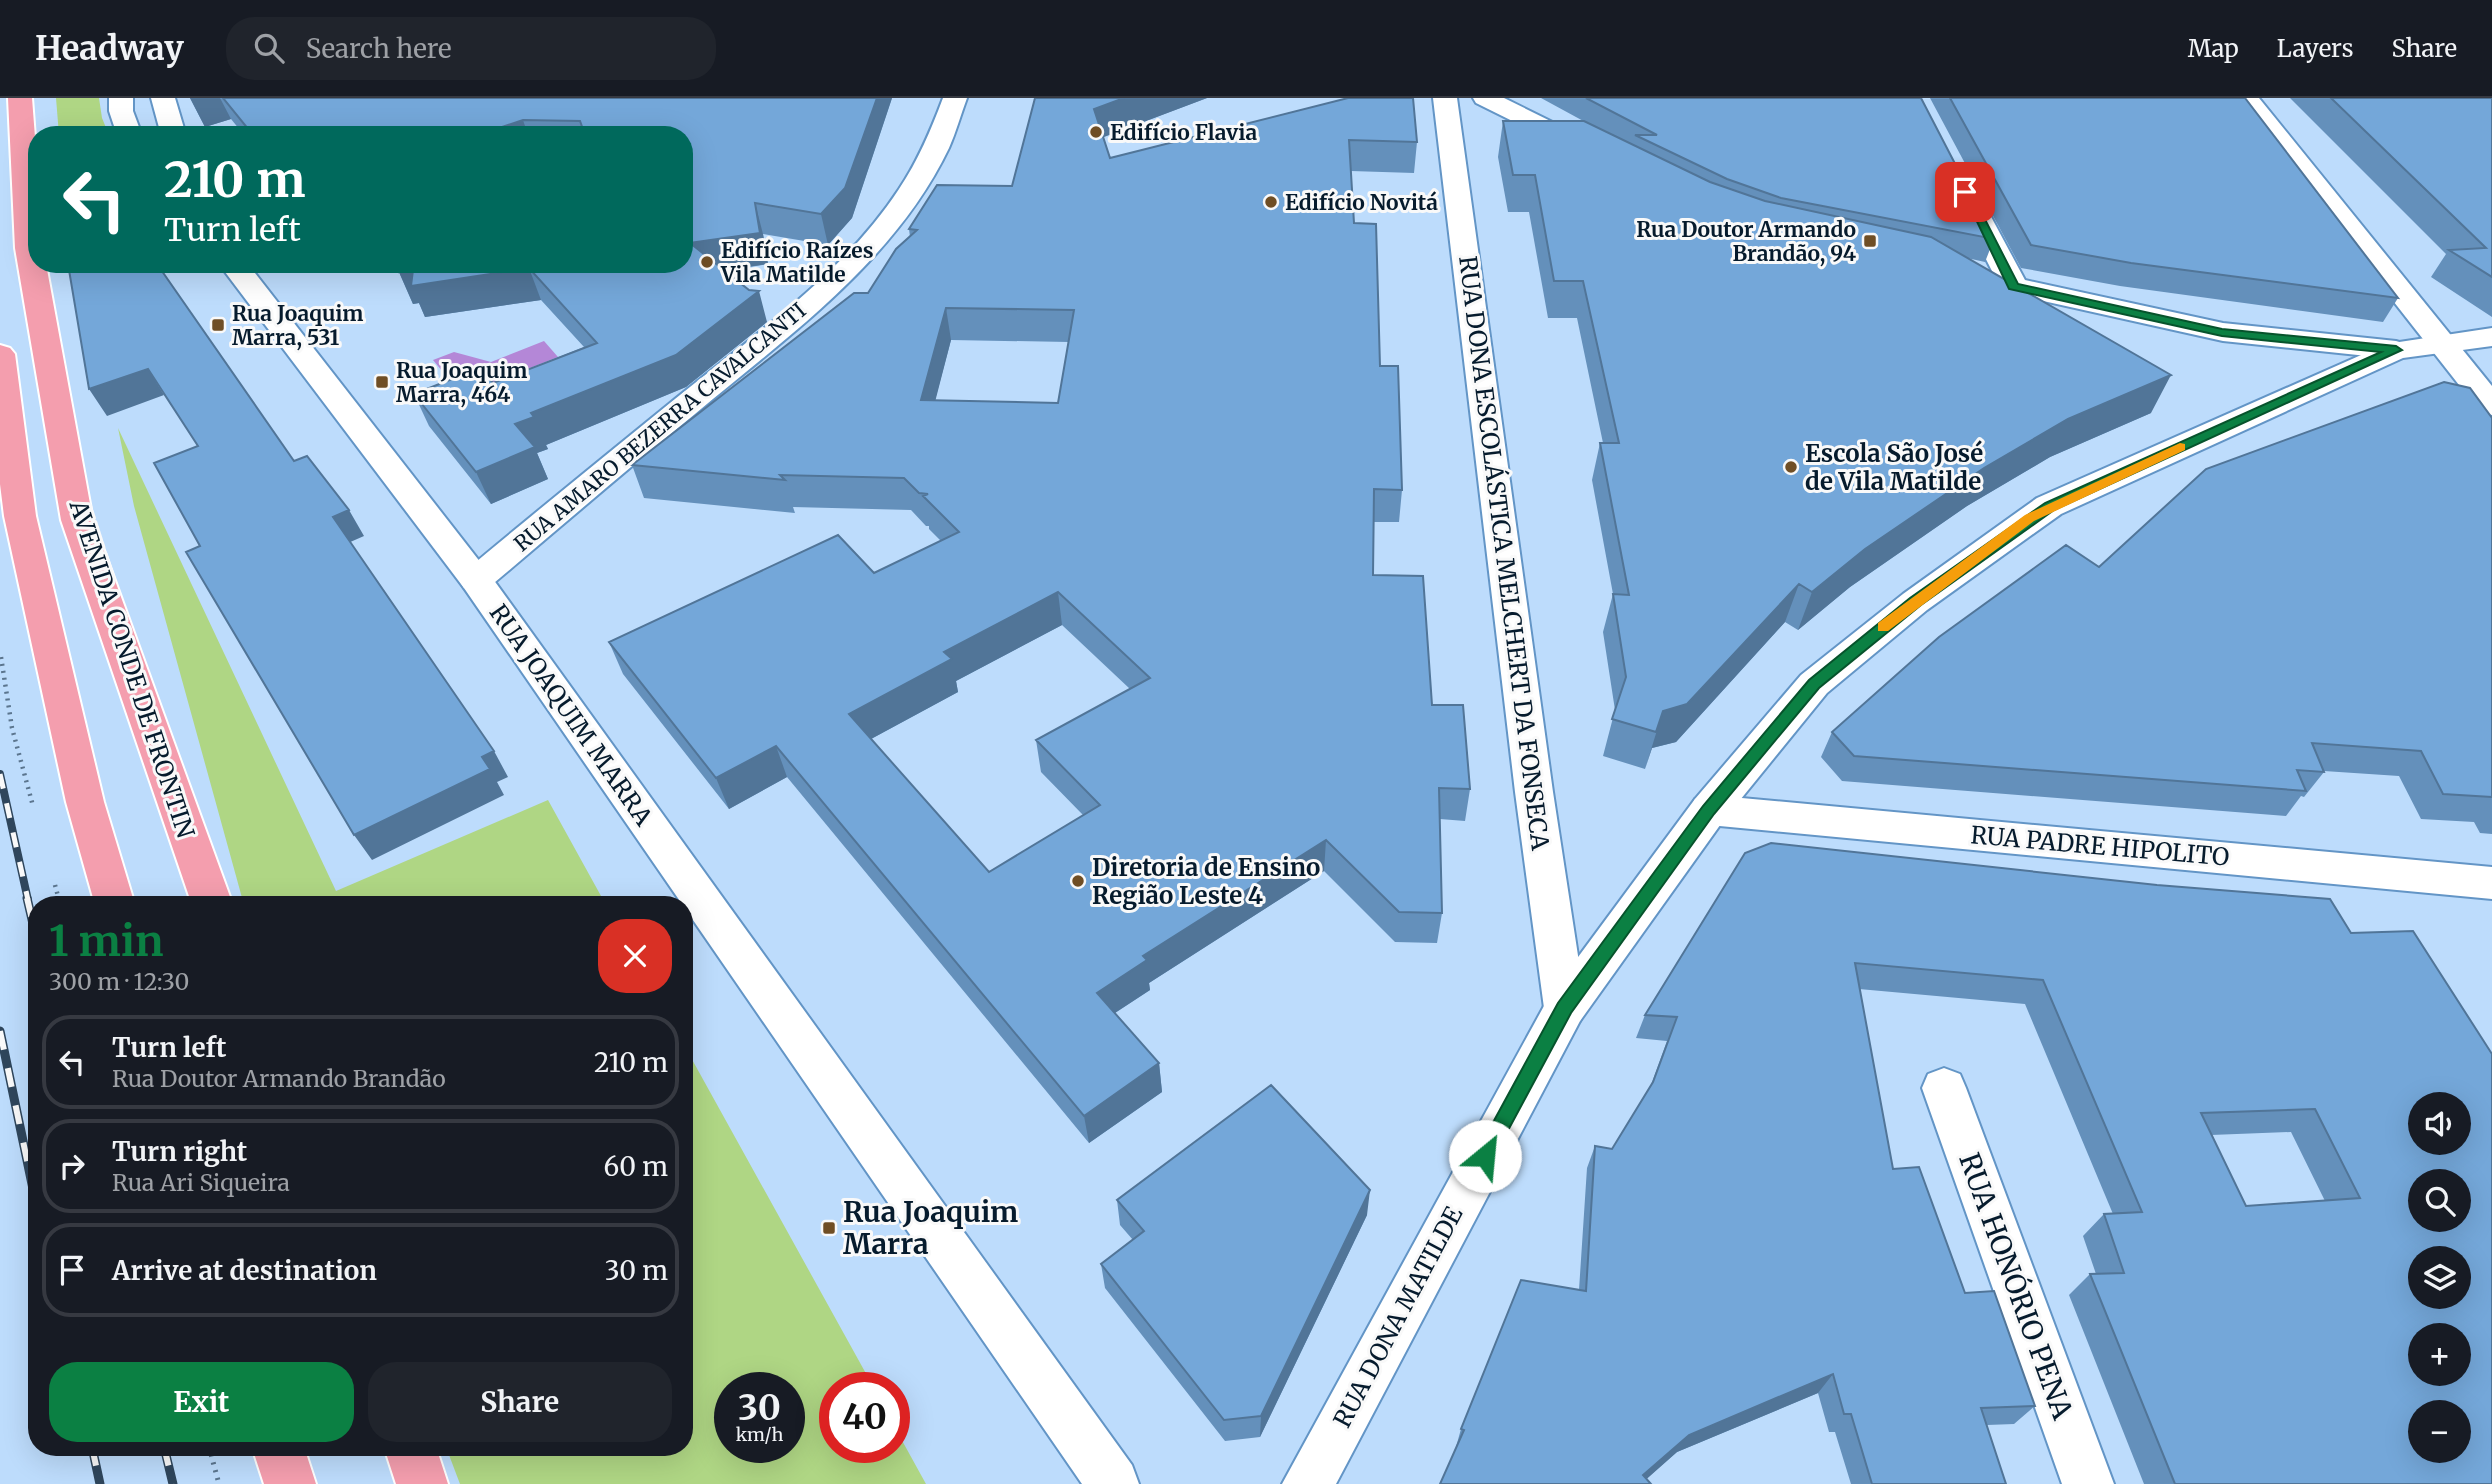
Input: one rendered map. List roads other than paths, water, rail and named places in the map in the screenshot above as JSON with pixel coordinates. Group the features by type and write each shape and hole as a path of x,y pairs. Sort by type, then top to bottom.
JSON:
{"highway":[{"name":"AVENIDA CONDE DE FRONTIN","path":"20,98 28,188"},
{"name":"AVENIDA CONDE DE FRONTIN","path":"38,273 77,520 209,896"},
{"path":"0,354 20,516 85,802 112,896"},
{"path":"281,1456 290,1484"},
{"path":"413,1456 422,1484"}],"street":[{"path":"121,98 121,111 127,126"},
{"path":"163,98 170,126"},
{"name":"RUA AMARO BEZERRA CAVALCANTI","path":"476,580 806,306 868,246 901,209 930,164 955,98"},
{"name":"RUA DONA ESCOLÁSTICA MELCHERT DA FONSECA","path":"1445,98 1534,792 1565,1008"},
{"path":"1485,98 1604,157"},
{"path":"2246,98 2492,406"},
{"path":"1959,180 2014,286"},
{"path":"1948,271 2222,332 2396,350"},
{"name":"RUA JOAQUIM MARRA","path":"240,273 476,580 1113,1484"},
{"name":"RUA DONA MATILDE","path":"1308,1484 1565,1008 1709,810 1814,684 1853,650 2029,518 2396,350 2492,337"},
{"name":"RUA PADRE HIPOLITO","path":"1709,810 2492,883"},
{"name":"RUA HONÓRIO PENA","path":"1944,1088 2088,1484"}],"railway":[{"path":"0,774 28,900"},
{"path":"27,898 28,902"},
{"path":"0,1031 28,1165"},
{"path":"94,1456 100,1484"},
{"path":"166,1456 173,1484"}],"place":[{"name":"Edifício Flavia","path":"1096,132"},
{"name":"Edifício Novitá","path":"1271,202"},
{"name":"Rua Doutor Armando Brandão, 94","path":"1870,241"},
{"name":"Edifício Raízes Vila Matilde","path":"707,262"},
{"name":"Rua Joaquim Marra, 531","path":"218,325"},
{"name":"Rua Joaquim Marra, 464","path":"382,382"},
{"name":"Escola São José de Vila Matilde","path":"1791,467"},
{"name":"Diretoria de Ensino Região Leste 4","path":"1078,881"},
{"name":"Rua Joaquim Marra","path":"829,1228"}]}
